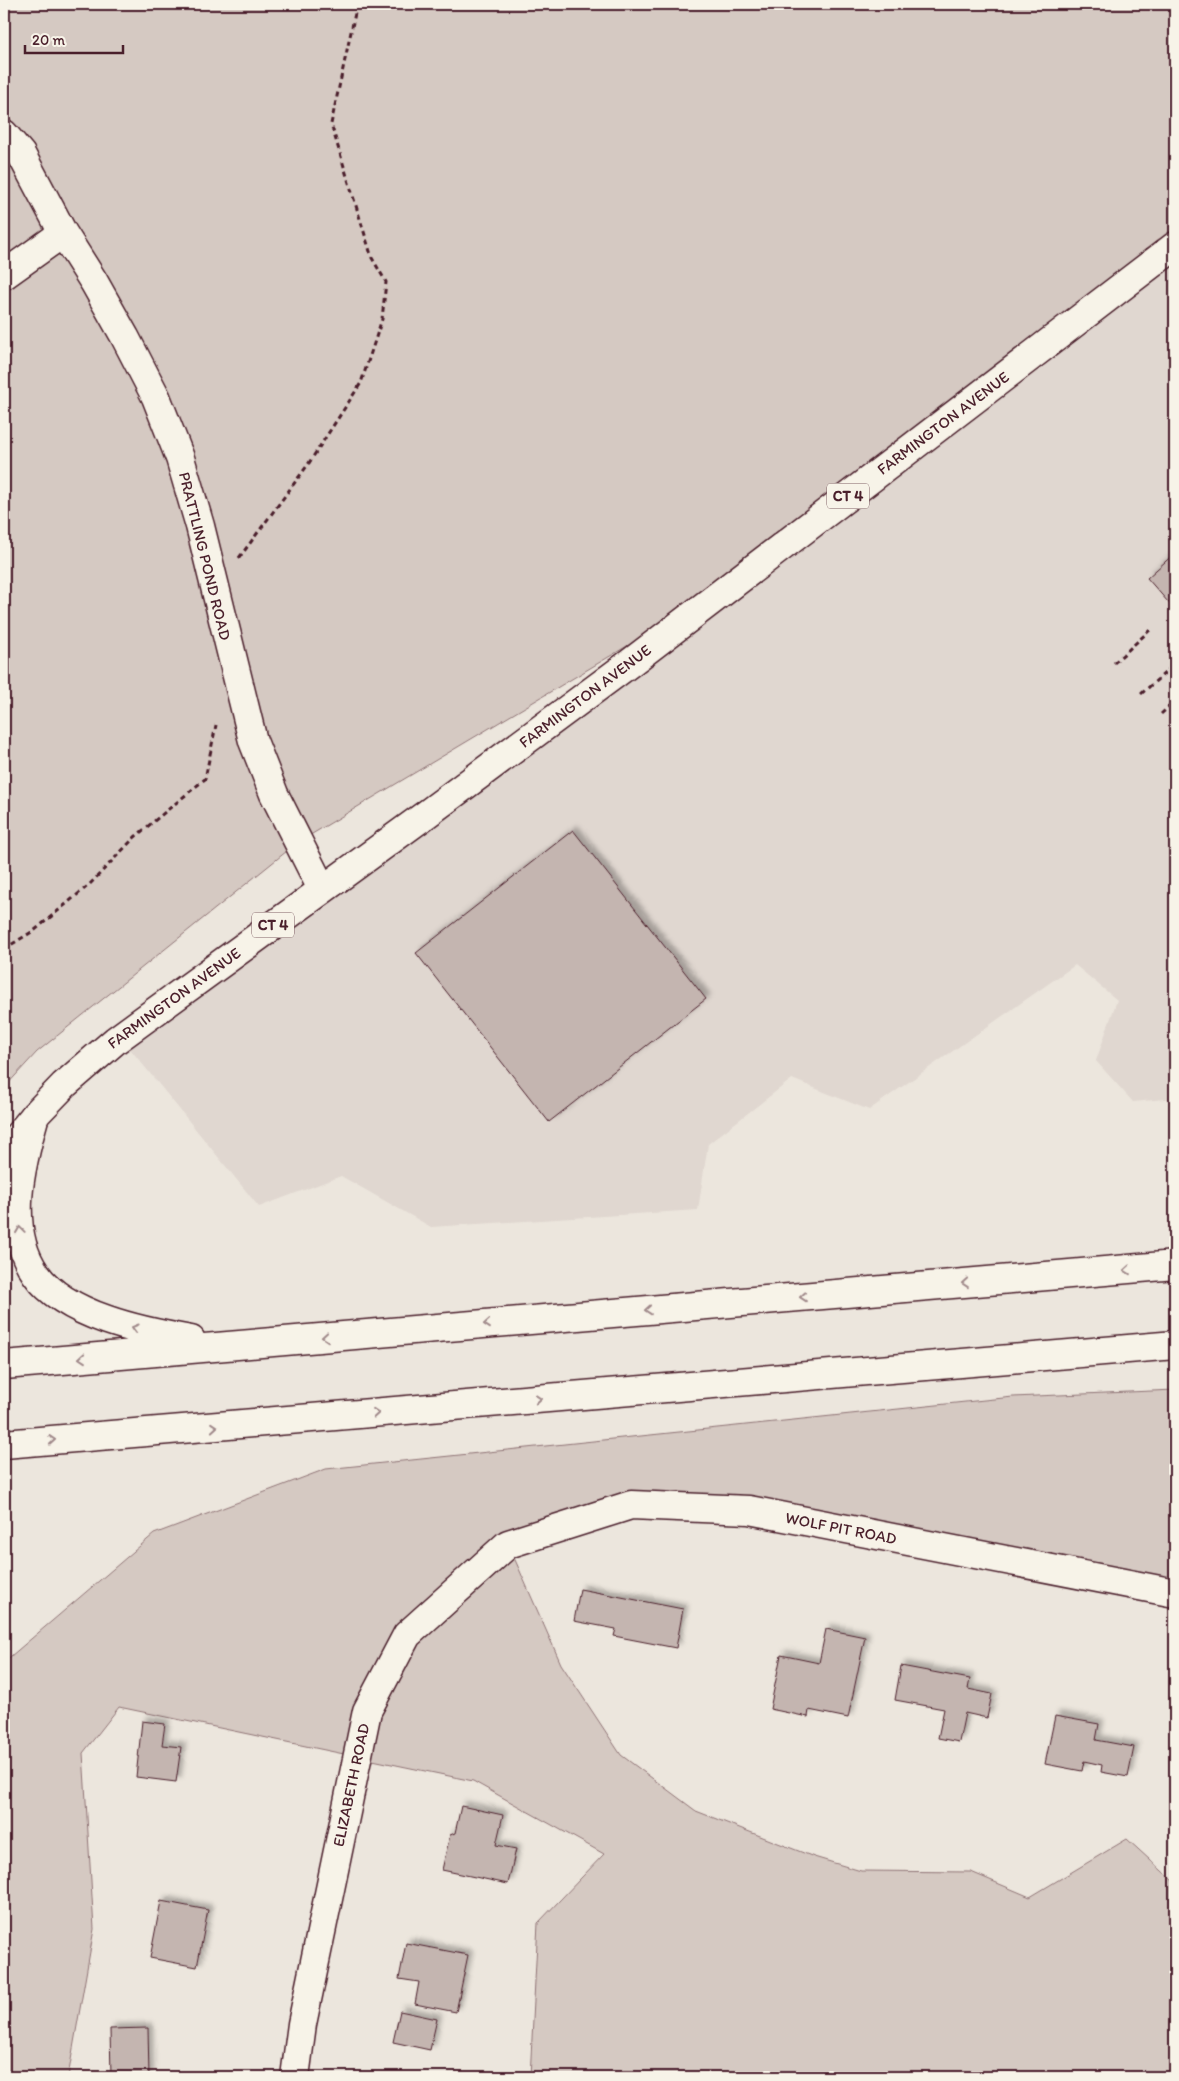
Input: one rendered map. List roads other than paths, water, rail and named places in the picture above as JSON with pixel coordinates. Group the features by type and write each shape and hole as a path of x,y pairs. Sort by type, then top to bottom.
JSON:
{"main road":[{"name":"PRATTLING POND ROAD","path":"4,134 21,154 63,233 126,337 156,397 180,458 200,526 253,741 274,794 322,889"},
{"path":"4,275 63,233"},
{"name":"FARMINGTON AVENUE","path":"4,1153 35,1115 64,1085 116,1040 630,663 1175,246"},
{"path":"35,1115 18,1198 19,1220 27,1258 40,1279 59,1297 107,1319 172,1337 235,1345"},
{"path":"4,1365 1175,1266"},
{"path":"4,1444 1175,1345"},
{"name":"WOLF PIT ROAD","path":"508,1544 631,1505 749,1510 1175,1593"},
{"name":"ELIZABETH ROAD","path":"295,2077 302,2024 367,1711 407,1635 508,1544"}]}
